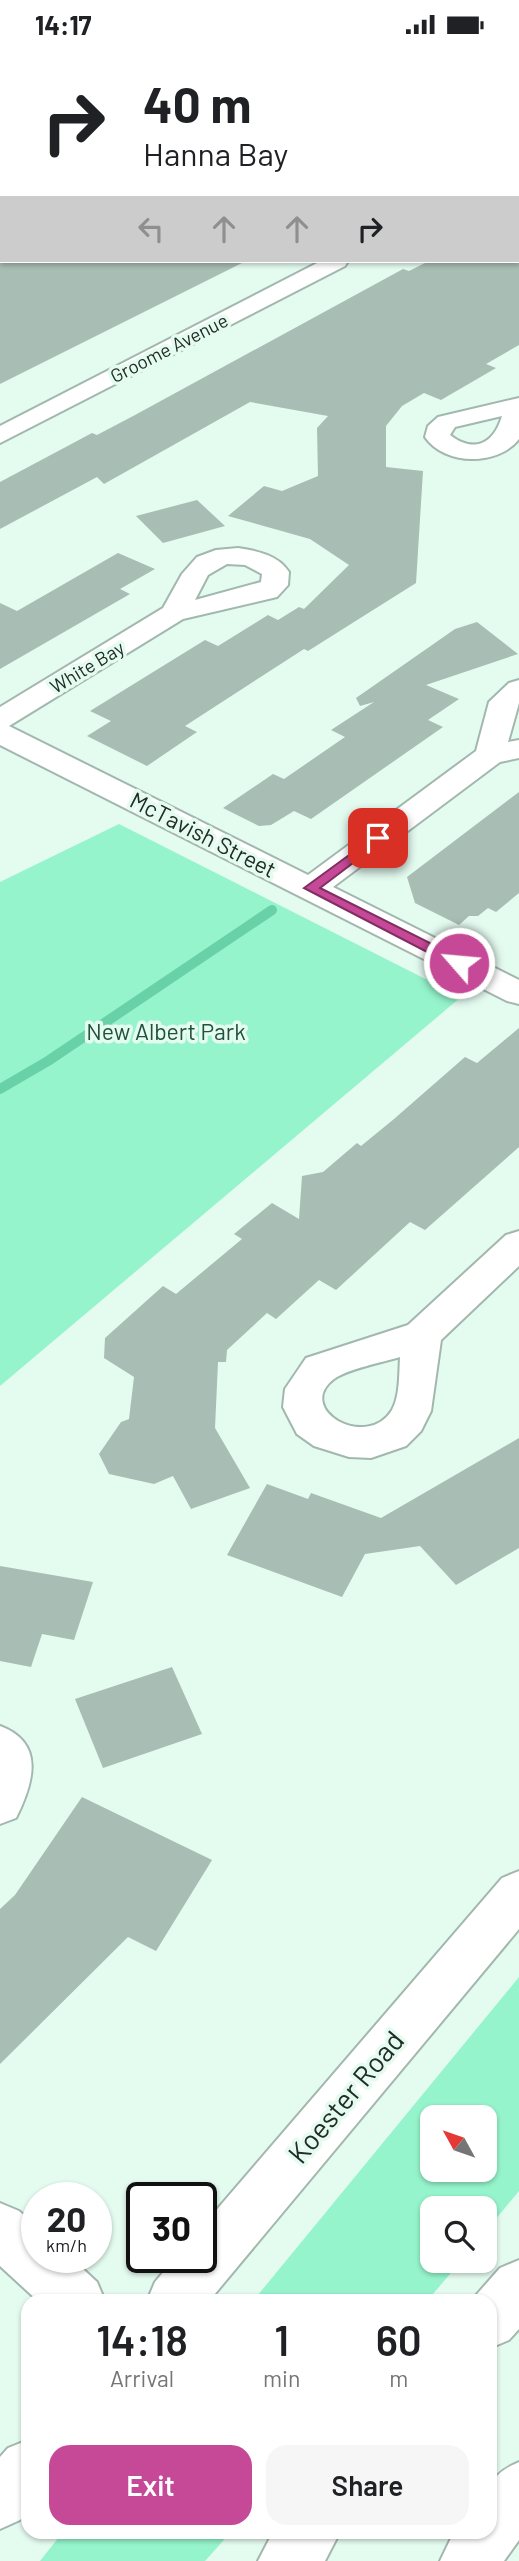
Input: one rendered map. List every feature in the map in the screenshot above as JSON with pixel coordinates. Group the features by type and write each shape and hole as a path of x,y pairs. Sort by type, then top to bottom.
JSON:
{"main road":[{"name":"Groome Avenue","path":"0,436 333,263"},
{"name":"White Bay","path":"0,720 174,613"},
{"path":"311,888 504,752 503,702 519,689"},
{"name":"McTavish Street","path":"0,733 519,993"},
{"path":"422,1335 519,1244"},
{"path":"0,1746 10,1769 9,1787 0,1804"},
{"name":"Koester Road","path":"180,2294 519,1893"},
{"path":"0,2230 70,2294"},
{"path":"497,2314 519,2287"},
{"path":"0,2500 21,2476"},
{"path":"497,2522 519,2491"},
{"path":"286,2561 305,2539"},
{"path":"470,2561 485,2539"}],"green space":[{"name":"New Albert Park","path":"119,824 461,997 0,1386 0,882"},
{"path":"519,1977 519,2191 497,2218 497,2196 420,2196 420,2273 451,2273 433,2294 259,2294"},
{"path":"57,2539 225,2539 205,2561 40,2561"}],"building":[{"path":"0,263 242,263 0,384"},
{"path":"425,263 519,263 519,345 486,364 496,368 441,400 424,393 402,406 386,426 386,467 423,471 416,583 308,651 304,649 185,726 197,732 147,766 87,736 111,721 90,711 205,640 218,646 268,615 278,620 299,607 304,609 349,565 310,539 228,516 264,486 282,491 318,476 317,428 328,416 250,402 104,484 97,477 0,529 0,482 92,433 97,435 135,415 403,269 409,271"},
{"path":"197,500 225,526 163,543 136,516"},
{"path":"118,553 155,569 120,589 130,594 0,669 0,603 17,611"},
{"path":"477,622 518,654 426,685 459,699 428,720 443,727 311,819 294,811 271,825 259,826 223,808 273,774 284,779 345,737 331,730 374,702 360,706 356,698 455,629"},
{"path":"519,792 519,893 496,912 488,908 478,916 469,916 459,925 415,903 407,877"},
{"path":"519,1028 519,1147 425,1230 410,1222 336,1290 319,1280 276,1319 267,1313 227,1350 226,1362 218,1362 215,1428 250,1488 191,1509 173,1476 154,1484 109,1474 99,1454 121,1422 129,1419 134,1377 104,1358 105,1338 163,1286 176,1294 242,1239 234,1234 272,1203 299,1219 302,1176 323,1172 357,1143 361,1146 465,1057 477,1063"},
{"path":"519,1438 519,1548 456,1585 420,1546 365,1554 342,1597 227,1555 267,1484 308,1499 311,1493 381,1518"},
{"path":"0,1566 93,1582 74,1640 42,1634 31,1667 0,1661"},
{"path":"172,1667 202,1734 103,1768 75,1699"},
{"path":"82,1797 212,1860 156,1951 128,1937 0,2064 0,1909 15,1895"}],"waterway":[{"path":"0,1089 48,1061 272,910"}],"route":[{"path":"378,838 311,888 459,963"}]}
